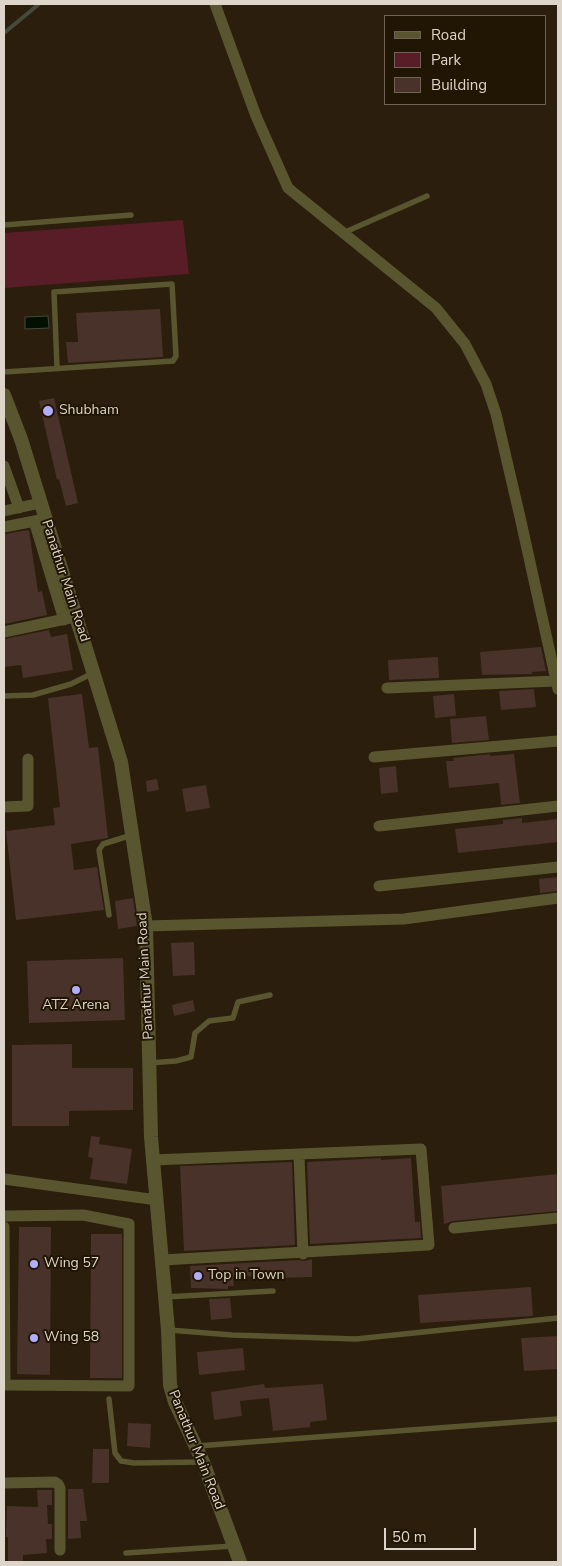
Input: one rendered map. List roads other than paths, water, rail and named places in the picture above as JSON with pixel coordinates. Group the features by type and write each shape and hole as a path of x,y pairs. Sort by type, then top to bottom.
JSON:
{"street":[{"path":"215,4 256,116 288,188 444,317 464,344 486,384 496,414 557,685 387,688"},
{"name":"Panathur Main Road","path":"5,401 21,439 40,503 39,520 71,618 94,673 121,762 146,926 153,1160 168,1330 170,1385 197,1446 240,1562"},
{"path":"4,466 19,508"},
{"path":"4,511 40,503"},
{"path":"4,527 39,520"},
{"path":"4,632 71,618"},
{"path":"374,757 558,741"},
{"path":"4,807 28,806 28,760"},
{"path":"379,826 558,806"},
{"path":"379,886 558,867"},
{"path":"146,926 404,919 558,898"},
{"path":"153,1160 299,1156 421,1149 429,1245 303,1254 162,1260"},
{"path":"299,1156 303,1254"},
{"path":"4,1179 157,1200"},
{"path":"4,1216 83,1215 129,1224 129,1386 4,1385 4,1227"},
{"path":"454,1228 558,1218"},
{"path":"4,1482 55,1482 58,1484 60,1488 60,1550"}],"lane":[{"path":"343,233 428,196"},
{"path":"4,225 131,215"},
{"path":"4,372 173,361 176,356 172,284 54,292 57,368"},
{"path":"4,696 33,694 72,684 94,673"},
{"path":"109,915 100,850 103,844 132,835"},
{"path":"149,1063 176,1061 191,1057 195,1032 209,1021 232,1018 238,1002 270,995"},
{"path":"165,1297 274,1291"},
{"path":"168,1330 232,1335 356,1339 558,1318"},
{"path":"109,1399 115,1453 121,1461 134,1464 203,1462"},
{"path":"197,1446 558,1419"},
{"path":"126,1553 234,1546"}],"waterway":[{"path":"4,33 39,4"}],"place":[{"name":"Shubham","path":"48,411"},
{"name":"ATZ Arena","path":"76,990"},
{"name":"Wing 57","path":"34,1264"},
{"name":"Top in Town","path":"198,1276"},
{"name":"Wing 58","path":"34,1338"}]}
